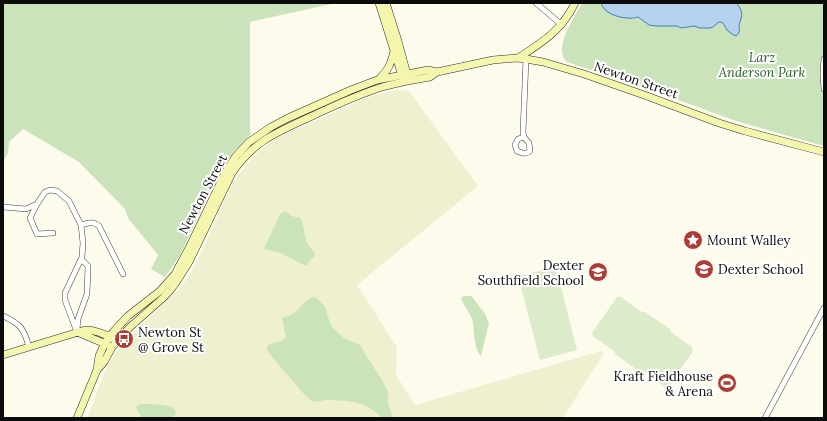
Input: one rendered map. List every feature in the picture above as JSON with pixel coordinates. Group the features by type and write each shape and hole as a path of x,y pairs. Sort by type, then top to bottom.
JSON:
{"main road":[{"path":"379,3 405,78"},
{"path":"386,3 405,78"},
{"path":"518,58 547,39 562,25 575,3"},
{"path":"377,80 389,67 394,49"},
{"name":"Newton Street","path":"97,370 104,362 117,341 136,320 168,293 180,278 232,173 240,161 249,152 267,138 292,125 370,91 428,70 437,72 493,60 526,58 594,78 738,130 824,152"},
{"name":"Newton Street","path":"97,370 98,358 109,336 128,316 160,291 175,274 227,169 249,142 265,130 284,120 351,90 377,80 405,78"},
{"path":"3,355 85,330 92,330 109,336 117,341"},
{"path":"77,332 112,347"},
{"path":"77,418 97,370"}],"street":[{"path":"536,3 562,25"},
{"path":"524,137 526,58"},
{"path":"824,59 822,74 824,88"},
{"path":"53,233 37,234 30,218 40,198 45,192 50,190 57,191 69,201 81,225 83,243 81,258 65,293 65,300 77,332"},
{"path":"3,207 26,209 37,204"},
{"path":"81,225 91,222 96,223 99,226 123,274"},
{"path":"77,332 78,319 87,294 88,266 81,258"},
{"path":"765,418 824,308"},
{"path":"3,316 17,323 25,334 29,347"}],"green space":[{"path":"3,3 336,3 250,22 250,135 234,151 221,169 180,255 165,277 151,269 158,255 128,218 125,209 79,162 23,129 9,142 8,153 3,162"},
{"name":"Larz Anderson Park","path":"582,3 824,3 824,146 736,121 567,62 563,57 563,41 570,24"},
{"path":"395,90 409,91 478,186 357,285 397,347 396,375 415,405 601,351 604,353 563,418 87,418 106,369 115,354 129,337 180,288 186,280 198,259 233,183 259,151 274,140 292,131 369,97"},
{"path":"284,212 300,218 302,221 308,245 315,253 314,257 306,266 281,253 264,249 280,214"},
{"path":"556,267 577,350 540,360 518,276"},
{"path":"465,296 471,296 473,298 485,314 489,323 481,356 478,353 475,344 472,319 461,299"},
{"path":"314,297 318,299 325,307 333,328 344,338 360,345 388,392 388,403 393,418 382,418 369,408 350,401 312,401 304,394 268,352 267,346 286,337 282,318 294,313"},
{"path":"617,297 621,297 642,312 645,312 670,329 671,332 692,347 693,351 669,386 665,387 643,371 640,372 593,336 592,333"},
{"path":"157,404 171,407 175,409 176,414 171,418 142,418 136,408 137,405"}],"water":[{"path":"601,3 736,3 742,14 739,24 739,32 736,36 727,30 721,22 710,28 700,28 694,26 681,28 677,26 649,25 638,17 620,17 612,14 602,7"}],"place":[{"name":"Mount Walley","path":"693,240"},
{"name":"Dexter School","path":"704,269"},
{"name":"Dexter Southfield School","path":"598,272"},
{"name":"Newton St @ Grove St","path":"124,339"},
{"name":"Kraft Fieldhouse & Arena","path":"727,383"}]}
